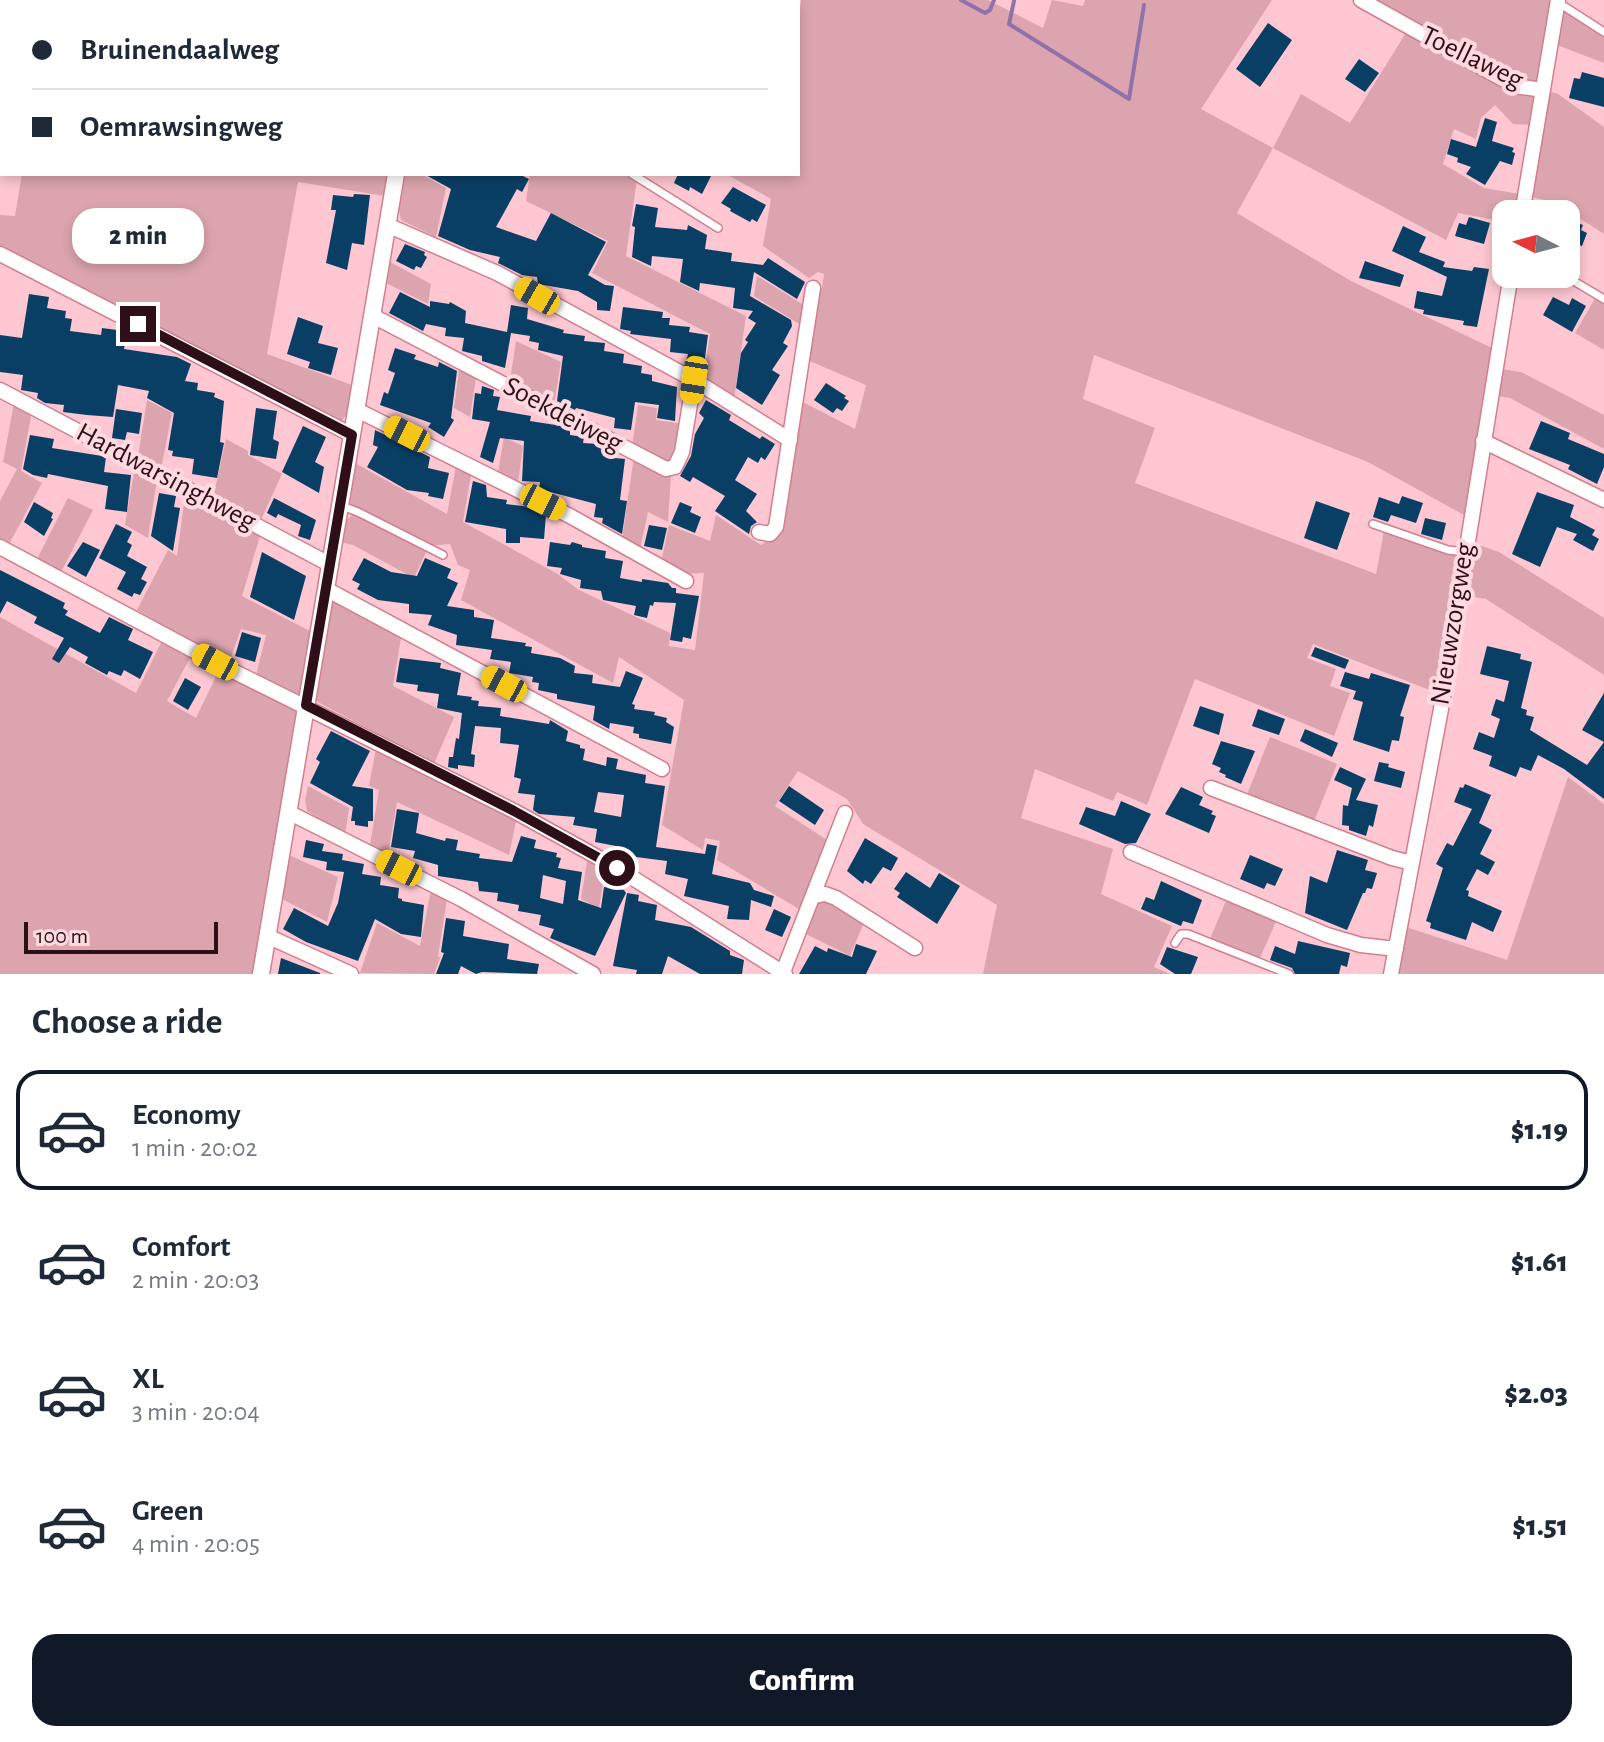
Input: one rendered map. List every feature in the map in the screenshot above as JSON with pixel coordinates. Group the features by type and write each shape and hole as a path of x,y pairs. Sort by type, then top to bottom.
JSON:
{"street":[{"name":"Toellaweg","path":"1361,0 1515,86 1543,90"},
{"path":"1524,200 1558,1"},
{"path":"261,974 396,176"},
{"path":"387,225 497,273 694,380 790,440"},
{"path":"0,254 352,435"},
{"path":"759,532 770,534 776,527 813,288"},
{"name":"Nieuwzorgweg","path":"1391,974 1441,709 1509,288"},
{"name":"Soekdeiweg","path":"373,316 666,469 675,467 682,452 694,380"},
{"name":"Hardwarsinghweg","path":"0,390 331,565"},
{"path":"357,410 570,516 686,581"},
{"path":"1483,441 1604,500"},
{"path":"0,547 215,662 514,811 604,861 784,973 845,813"},
{"path":"326,589 662,769"},
{"path":"1211,788 1412,863"},
{"path":"288,812 461,899 586,972"},
{"path":"1131,852 1327,935 1361,945 1396,949"},
{"path":"815,896 825,894 836,898 915,948"},
{"path":"267,936 351,974"}],"lane":[{"path":"1558,1 1604,32"},
{"path":"635,176 718,228"},
{"path":"1580,285 1604,299"},
{"path":"340,506 443,555"},
{"path":"1373,524 1448,550 1465,552"},
{"path":"1175,943 1181,934 1188,934 1289,974"}],"shaded area":[{"path":"801,0 988,0 1043,28 1052,0 1083,6 1085,0 1272,0 1201,109 1273,148 1237,213 1351,281 1492,348 1464,515 1368,462 1094,355 1083,399 1155,428 1135,483 1376,574 1384,531 1459,555 1437,693 1313,644 1307,658 1336,669 1330,686 1350,693 1334,736 1195,679 1147,805 1117,792 1113,801 1035,769 1021,818 1113,849 1101,894 1172,926 1154,967 1170,974 983,974 997,905 863,824 847,799 798,771 775,806 830,842 804,912 717,860 720,841 705,838 703,850 662,825 684,700 619,657 613,683 461,600 470,570 458,565 450,544 430,546 350,506 355,463 447,514 457,460 472,469 463,522 556,573 579,590 670,633 669,646 695,650 704,573 681,574 661,563 669,525 710,541 716,515 761,545 779,533 801,401 855,429 866,385 807,360 817,288 822,288 824,274 818,272 809,278 763,246 771,199 730,176 800,176"},
{"path":"1368,0 1553,0 1538,82 1526,84"},
{"path":"1564,10 1604,36 1604,63 1557,45"},
{"path":"1407,31 1535,95 1531,125 1513,124 1495,105 1481,118 1476,139 1454,129 1443,164 1484,188 1520,194 1519,200 1492,200 1492,219 1458,213 1446,240 1273,148 1301,94 1350,123"},
{"path":"1548,91 1558,94 1604,127 1604,234 1580,218 1580,200 1544,200 1529,196"},
{"path":"22,176 389,176 385,196 298,182 267,354 352,385 348,412 341,422 0,250 0,215 15,216"},
{"path":"403,176 425,176 446,188 436,237 401,220 398,203"},
{"path":"530,176 631,176 637,179 626,256 746,316 734,400 703,381 710,334 592,273 608,241 526,201"},
{"path":"390,262 431,284 428,304 386,283"},
{"path":"757,276 807,307 804,327 754,296"},
{"path":"1597,295 1604,299 1604,350 1575,333"},
{"path":"516,341 561,362 554,404 510,380"},
{"path":"460,362 477,372 470,417 454,408"},
{"path":"1501,369 1521,372 1604,415 1604,449 1510,398 1497,396"},
{"path":"147,400 172,413 161,469 138,457"},
{"path":"14,403 32,411 21,471 42,483 7,548 0,544 0,501 17,469 3,462"},
{"path":"638,405 657,408 656,420 683,424 680,446 669,464 632,447"},
{"path":"504,437 523,446 518,483 498,473"},
{"path":"226,439 282,474 260,522 213,498"},
{"path":"634,456 671,474 668,522 648,512 640,549 622,539"},
{"path":"135,467 157,480 148,538 125,525"},
{"path":"185,496 261,533 242,596 310,631 300,694 281,689 256,675 266,635 241,629 229,663 137,610 168,550 177,556"},
{"path":"68,498 93,510 61,572 36,561"},
{"path":"355,513 427,550 414,578 353,545 340,542 345,521"},
{"path":"1473,545 1499,552 1604,618 1604,675 1486,599 1463,595"},
{"path":"334,601 402,632 393,686 454,717 434,764 316,701 330,607"},
{"path":"0,617 136,693 163,639 192,654 167,701 196,718 220,668 298,704 253,974 0,974"},
{"path":"1270,737 1337,764 1313,824 1246,797"},
{"path":"377,743 517,817 509,855 397,802 388,854 370,845 379,790 369,786"},
{"path":"1568,777 1604,804 1604,974 1396,974 1406,927 1507,960"},
{"path":"308,786 349,808 345,835 307,811 305,800"},
{"path":"289,855 338,877 327,922 280,898"},
{"path":"588,856 606,866 599,908 581,899"},
{"path":"431,890 447,899 440,958 434,974 360,973 377,923 420,946"},
{"path":"1228,896 1278,917 1260,958 1210,939"},
{"path":"825,898 865,920 850,956 804,933 817,900"}],"building":[{"path":"1268,23 1292,40 1260,87 1236,69"},
{"path":"1359,59 1379,73 1365,92 1345,79"},
{"path":"1582,72 1604,78 1604,107 1569,98 1574,78 1580,79"},
{"path":"1485,118 1497,122 1492,141 1514,148 1512,152 1515,153 1512,165 1500,161 1485,185 1466,174 1471,167 1447,154 1451,139 1476,147"},
{"path":"428,176 523,176 529,179 522,192 517,189 496,227 536,241 551,213 606,242 588,275 605,285 614,286 610,311 597,310 597,302 578,291 538,284 537,277 522,275 498,263 500,257 470,250 438,236 451,189"},
{"path":"677,176 711,176 702,194 674,183"},
{"path":"733,187 766,205 757,222 752,219 750,222 721,203"},
{"path":"354,194 370,195 364,245 352,243 347,270 326,263 336,210 331,210 333,195 353,197"},
{"path":"636,204 658,208 655,227 687,230 688,225 707,235 705,249 732,253 731,261 763,265 768,258 805,282 797,299 754,272 750,296 791,320 792,326 783,343 788,346 772,370 780,375 762,405 736,388 741,353 748,342 745,340 756,323 748,318 753,311 733,308 735,288 700,283 699,291 680,282 683,259 652,256 651,266 632,257"},
{"path":"1469,217 1490,223 1484,244 1455,236 1459,223 1466,225"},
{"path":"1580,224 1583,225 1581,230 1587,233 1582,246"},
{"path":"1403,226 1426,237 1419,252 1445,262 1443,267 1472,271 1474,267 1489,269 1477,327 1463,325 1464,321 1423,314 1424,310 1414,308 1417,291 1442,296 1447,277 1392,251"},
{"path":"405,244 425,252 427,257 421,268 416,266 414,270 396,261"},
{"path":"1365,261 1404,275 1400,287 1359,278"},
{"path":"400,292 430,307 430,301 450,302 466,311 465,323 507,332 511,305 528,308 527,319 564,330 563,333 585,336 584,341 605,343 604,351 624,354 623,363 642,366 641,373 652,375 652,381 677,387 675,421 657,418 659,405 635,402 631,430 614,428 615,418 575,410 557,401 563,356 538,350 539,343 529,341 530,336 511,333 505,368 482,361 482,356 462,351 464,338 445,336 446,328 426,324 423,331 389,313"},
{"path":"29,294 49,297 47,308 66,311 65,318 72,319 70,331 101,335 102,328 117,330 116,336 126,337 124,349 177,357 191,364 185,381 198,383 197,390 215,393 214,397 224,401 220,442 224,443 217,478 192,474 194,459 172,456 173,451 168,450 174,413 147,398 149,391 118,385 113,417 63,412 64,405 45,403 37,398 38,393 21,390 23,375 0,372 0,335 22,338"},
{"path":"1553,297 1569,305 1572,298 1586,306 1572,332 1543,315"},
{"path":"623,307 663,312 662,318 670,318 669,325 690,327 689,332 708,335 704,365 686,362 688,354 670,352 671,339 630,334 631,331 620,329"},
{"path":"298,317 323,326 318,343 338,348 331,375 308,368 310,362 287,354"},
{"path":"395,348 416,355 414,359 438,367 439,362 457,371 451,418 454,420 444,437 428,427 431,423 380,405 384,392 388,394 395,373 388,370"},
{"path":"826,383 849,401 842,411 837,408 833,413 814,400"},
{"path":"482,386 494,390 493,396 500,397 497,410 531,416 530,421 562,426 570,430 570,435 584,437 583,443 597,444 605,449 605,457 625,459 620,500 627,501 622,534 602,523 603,518 594,517 596,504 539,489 540,482 522,481 524,441 500,438 493,463 480,457 490,422 472,419 475,393 481,394"},
{"path":"706,400 731,415 729,420 760,439 762,436 775,444 765,460 761,457 758,463 748,457 735,480 757,494 746,511 757,522 751,526 749,534 715,511 725,496 693,477 690,482 680,476 691,456 695,434 704,418 699,413"},
{"path":"256,408 277,411 273,439 279,442 276,459 250,455"},
{"path":"116,409 142,413 139,434 127,432 125,440 112,438"},
{"path":"1541,421 1570,433 1568,439 1604,454 1604,467 1597,484 1568,469 1570,465 1529,449"},
{"path":"303,426 326,437 315,462 324,467 319,493 282,472"},
{"path":"375,430 430,457 428,468 449,473 443,499 428,496 429,493 407,490 367,467 378,447 373,445"},
{"path":"30,435 54,439 52,448 106,457 104,472 131,475 127,512 105,509 108,486 48,474 47,478 23,469"},
{"path":"473,481 486,485 487,497 507,500 506,504 530,507 546,515 544,539 520,537 520,543 506,543 506,529 465,522"},
{"path":"1537,492 1574,505 1570,517 1595,530 1592,535 1599,539 1593,551 1573,540 1577,534 1557,527 1540,567 1512,554"},
{"path":"159,493 176,496 174,507 180,508 173,551 151,536"},
{"path":"1402,496 1423,503 1416,523 1391,515 1388,522 1373,517 1379,497 1399,504"},
{"path":"274,498 316,520 310,540 298,536 301,525 278,514 276,518 267,513"},
{"path":"1316,501 1350,513 1337,550 1304,538"},
{"path":"34,502 53,513 44,536 24,522"},
{"path":"680,502 692,507 690,512 701,517 695,533 671,523"},
{"path":"1425,518 1446,523 1442,540 1421,534"},
{"path":"116,524 132,532 127,542 132,545 127,556 147,567 141,579 147,582 140,595 134,593 132,597 117,589 126,572 99,558"},
{"path":"649,525 667,528 662,550 644,546"},
{"path":"83,542 100,550 86,577 67,566"},
{"path":"550,542 570,545 572,542 606,551 605,558 623,561 620,578 668,583 676,588 676,593 699,596 691,639 683,637 682,642 670,640 676,603 654,602 653,606 650,605 647,618 634,615 636,606 603,600 601,591 580,588 581,580 560,574 562,568 547,566"},
{"path":"262,552 306,576 294,620 250,597"},
{"path":"364,558 391,572 417,576 425,558 451,569 447,578 458,583 447,606 474,610 474,617 494,620 491,638 526,643 525,646 532,647 531,653 560,658 575,666 574,673 593,675 592,683 620,687 626,671 643,678 632,704 635,705 634,709 655,712 654,715 667,718 666,722 674,727 671,744 639,738 639,734 633,733 634,727 610,723 609,729 593,720 595,706 557,699 557,694 538,690 539,683 532,682 533,677 509,673 511,662 490,659 492,650 456,645 457,635 428,625 432,615 409,613 409,604 378,600 357,589 360,584 352,580"},
{"path":"0,570 65,603 63,608 68,611 65,615 100,633 109,617 133,629 128,640 153,652 140,679 124,670 121,676 109,671 107,675 85,663 88,657 70,647 59,663 52,659 64,638 34,623 37,617 7,601 0,614"},
{"path":"242,632 261,638 255,662 235,656"},
{"path":"1487,646 1521,654 1520,659 1532,662 1521,708 1527,710 1526,715 1534,717 1530,730 1587,765 1604,742 1604,799 1564,769 1538,755 1531,771 1520,767 1516,777 1489,766 1492,756 1473,749 1479,732 1494,738 1500,719 1491,715 1496,699 1504,702 1509,681 1480,674"},
{"path":"1315,647 1349,660 1345,669 1311,656"},
{"path":"400,658 441,663 440,668 461,673 457,695 472,697 471,700 479,701 478,706 501,708 500,716 549,724 550,720 568,731 566,741 585,749 583,760 606,766 607,757 618,759 616,769 646,775 645,783 665,786 656,847 705,854 707,844 717,846 712,874 750,883 754,890 774,896 771,907 751,900 749,920 727,919 729,906 684,896 688,879 665,874 667,861 613,854 616,846 595,842 597,829 573,825 575,817 539,814 533,810 535,795 518,793 521,779 514,777 519,745 500,743 501,728 475,726 471,754 475,755 474,767 448,767 456,738 459,739 462,713 437,708 439,694 417,691 418,685 396,682","holes":["598,792 624,795 621,817 594,812"]},
{"path":"1345,672 1369,679 1371,673 1410,685 1400,716 1404,717 1399,741 1392,740 1389,752 1353,740 1363,702 1353,699 1356,691 1340,686"},
{"path":"185,678 201,687 188,710 173,701"},
{"path":"1604,693 1604,742 1582,730"},
{"path":"1200,706 1224,714 1219,735 1193,726"},
{"path":"1258,709 1285,719 1279,735 1252,726"},
{"path":"1305,729 1338,743 1332,757 1300,741"},
{"path":"331,731 370,751 352,786 373,789 373,821 368,821 368,827 355,825 355,821 351,821 353,807 310,783 320,762 316,759"},
{"path":"1221,741 1255,751 1241,784 1225,777 1219,772 1221,768 1212,764"},
{"path":"1379,762 1405,772 1401,788 1374,781"},
{"path":"1340,767 1366,779 1356,800 1378,805 1373,827 1369,825 1366,836 1342,825 1343,805 1348,806 1352,788 1334,780"},
{"path":"1465,784 1491,795 1479,823 1492,830 1480,854 1495,862 1488,875 1477,869 1466,890 1469,891 1468,896 1502,911 1493,932 1472,922 1466,940 1430,928 1431,923 1426,921 1443,868 1436,864 1447,843 1453,846 1472,809 1454,802 1460,787 1463,788"},
{"path":"789,786 824,810 815,825 779,801"},
{"path":"1181,787 1203,797 1199,805 1213,811 1211,814 1216,816 1209,833 1165,814"},
{"path":"1121,801 1151,814 1136,843 1125,844 1079,824 1086,807 1115,816"},
{"path":"397,809 419,813 416,833 445,841 446,838 458,840 456,850 480,854 479,858 512,862 521,836 536,840 534,848 557,853 556,857 561,858 558,868 582,872 578,900 601,908 604,887 626,893 595,956 550,938 554,929 539,925 541,915 518,911 519,905 497,901 498,893 479,891 478,882 438,876 438,865 413,858 415,851 391,847","holes":["543,875 566,881 563,904 540,898"]},
{"path":"865,838 898,858 891,871 883,867 871,884 865,880 863,884 847,871"},
{"path":"306,840 324,844 322,851 343,854 342,860 364,864 362,874 381,877 380,885 399,888 398,898 402,901 424,905 421,937 401,934 375,919 358,961 306,942 283,929 294,908 328,926 338,903 344,872 326,870 327,862 303,857"},
{"path":"1337,850 1368,860 1365,870 1377,873 1372,889 1367,888 1363,893 1347,930 1305,913 1310,876 1327,883"},
{"path":"1250,855 1283,869 1275,886 1267,883 1264,889 1240,879"},
{"path":"906,872 930,888 939,873 960,886 937,924 897,897 900,893 894,889"},
{"path":"1161,881 1202,900 1193,924 1183,921 1181,926 1141,909 1146,897 1154,900"},
{"path":"627,893 639,895 638,901 657,905 655,920 691,927 730,951 730,955 744,960 742,974 700,974 668,956 662,974 636,974 637,970 613,966"},
{"path":"774,909 791,917 782,937 765,930"},
{"path":"446,918 465,921 463,936 509,944 507,959 539,964 537,974 476,974 461,966 458,974 436,974 444,953 441,952"},
{"path":"1298,941 1350,953 1347,967 1341,965 1339,974 1295,974 1292,968 1270,960 1275,946 1295,954"},
{"path":"856,944 877,951 866,974 799,974 815,946 852,957"},
{"path":"1167,947 1198,957 1191,974 1175,974 1160,964"},
{"path":"281,958 320,973 320,974 278,974"}],"waterway":[{"path":"961,0 985,13 990,10 994,0"},
{"path":"1014,1 1009,24 1129,99 1144,5"}],"route":[{"path":"138,324 352,435 306,705 514,811 617,868"}]}
